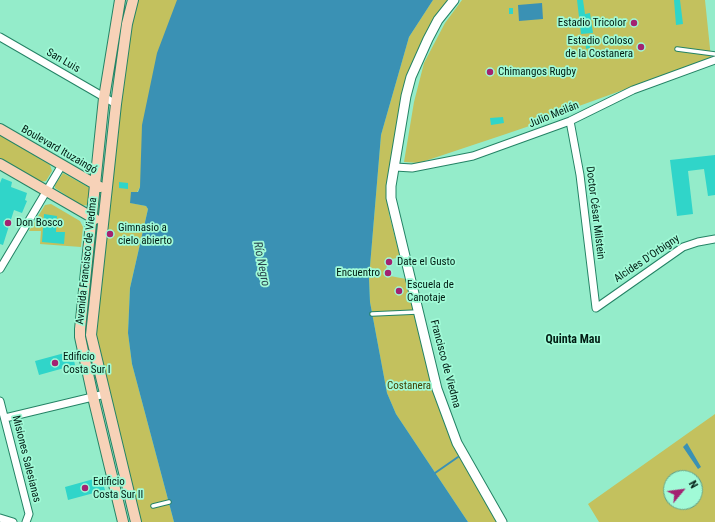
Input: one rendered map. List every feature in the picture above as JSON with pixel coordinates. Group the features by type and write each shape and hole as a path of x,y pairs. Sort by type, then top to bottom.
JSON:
{"main road":[{"name":"Avenida Francisco de Viedma","path":"120,0 104,98 94,184 80,337 123,522"},
{"name":"Avenida Francisco de Viedma","path":"132,0 127,24 116,104 91,335 136,522"},
{"name":"Boulevard Ituzaingó","path":"0,129 107,191"},
{"path":"0,164 103,223"},
{"path":"80,337 91,335"}],"street":[{"name":"Francisco de Viedma","path":"454,0 438,20 414,71 406,96 391,186 393,214 437,389 451,430 502,522"},
{"name":"San Luis","path":"0,37 116,104"},
{"name":"Julio Meilán","path":"395,167 412,168 473,156 570,122 633,90 715,60"},
{"name":"Doctor César Milstein","path":"570,122 580,175 596,308"},
{"path":"0,269 62,165"},
{"name":"Alcides D'Orbigny","path":"596,308 683,247 698,242 715,239"},
{"path":"5,418 106,394"},
{"name":"Misiones Salesianas","path":"0,401 29,514 26,522"},
{"path":"0,518 13,522"}],"lane":[{"path":"677,49 715,54"},
{"path":"372,314 418,312"},
{"path":"153,506 169,502"}],"green space":[{"path":"135,0 190,0 140,187 131,203 146,206 148,209 130,288 128,333 132,364 174,522 138,522 94,335 118,105"},
{"name":"Costanera","path":"433,0 449,0 434,20 415,57 402,95 386,188 389,214 400,257 388,260 385,275 406,279 433,390 498,522 468,522 396,414 387,393 370,302 369,278 381,135 409,37"},
{"path":"462,0 705,0 711,58 579,106 579,109 506,134 419,163 404,162 414,102 424,63 445,23"},
{"path":"0,135 50,165 52,171 46,181 40,182 0,158"},
{"path":"63,173 90,189 87,205 82,206 55,188 55,185"},
{"path":"51,204 80,221 83,227 81,247 40,244 41,231 29,231 45,205"},
{"path":"715,414 715,522 599,522 588,504"}],"water":[{"name":"Río Negro","path":"177,0 433,0 409,37 381,135 369,278 370,302 387,393 396,414 468,522 174,522 132,364 128,333 130,288 148,209 146,206 130,203 131,192 138,192 140,187 142,125 157,53"},
{"path":"542,3 543,19 519,21 518,5"},
{"path":"687,443 701,467 698,469 683,447"}],"building":[{"path":"577,0 583,0 585,14 590,13 593,33 581,34"},
{"path":"674,0 680,0 683,24 676,25"},
{"path":"509,8 513,8 513,14 509,14"},
{"path":"589,38 590,48 586,49 585,39"},
{"path":"503,117 504,123 491,125 490,118"},
{"path":"715,155 715,195 708,196 704,169 688,171 693,214 677,216 670,160"},
{"name":"Don Bosco","path":"2,178 12,182 11,187 27,193 25,200 27,201 22,213 14,210 3,245 0,244 0,183"},
{"path":"119,182 128,183 128,189 119,188"},
{"path":"44,214 57,216 56,232 65,232 64,244 42,242"},
{"name":"Edificio Costa Sur I","path":"72,351 75,365 39,375 35,361"},
{"name":"Edificio Costa Sur II","path":"101,477 105,490 68,500 65,487"}],"waterway":[{"path":"435,473 458,457"}],"place":[{"name":"Estadio Tricolor","path":"634,23"},
{"name":"Estadio Coloso de la Costanera","path":"641,47"},
{"name":"Chimangos Rugby","path":"490,72"},
{"name":"Don Bosco","path":"8,223"},
{"name":"Gimnasio a cielo abierto","path":"110,234"},
{"name":"Date el Gusto","path":"389,262"},
{"name":"Encuentro","path":"388,273"},
{"name":"Escuela de Canotaje","path":"399,291"},
{"name":"Edificio Costa Sur I","path":"55,363"},
{"name":"Edificio Costa Sur II","path":"85,488"}],"district":[{"name":"Quinta Mau","path":"573,340"}]}
